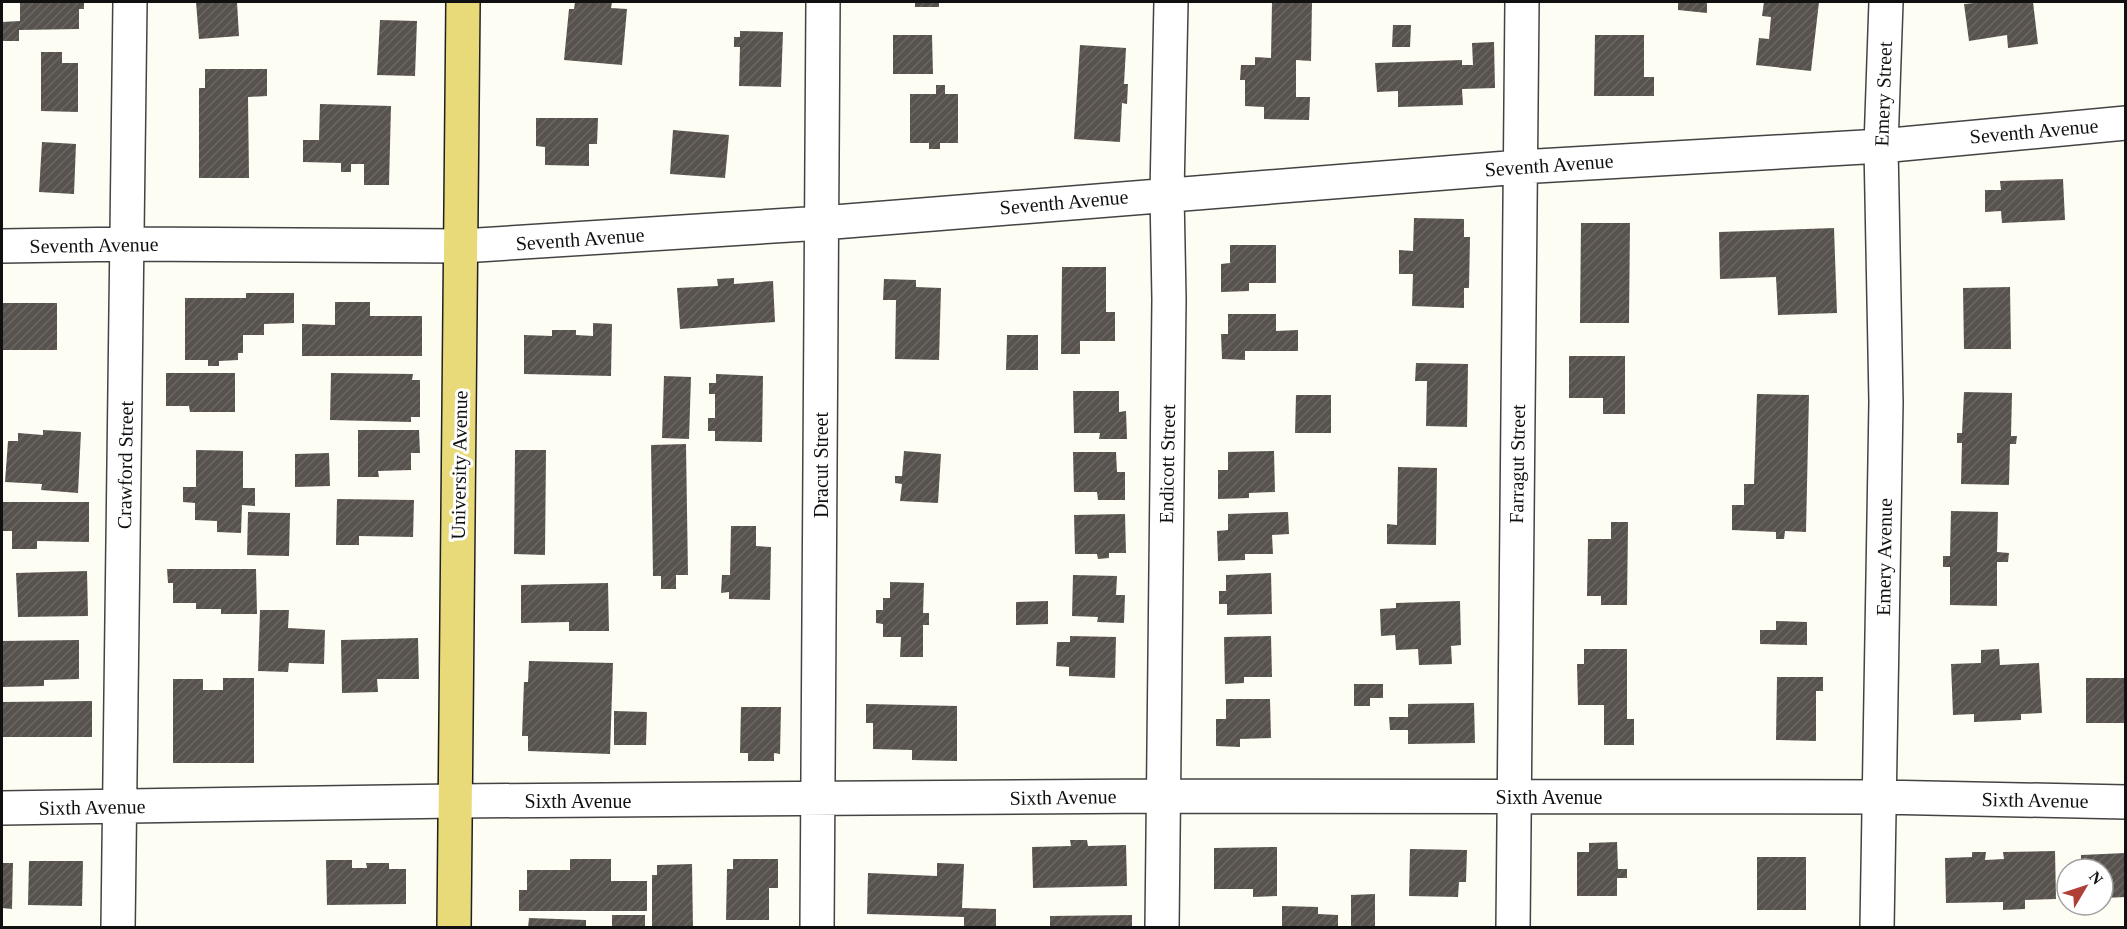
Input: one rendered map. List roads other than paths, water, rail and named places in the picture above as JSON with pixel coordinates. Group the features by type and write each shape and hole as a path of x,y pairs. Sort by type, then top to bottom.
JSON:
{"main road":[{"name":"University Avenue","path":"454,927 464,2"}],"street":[{"name":"Crawford Street","path":"118,927 129,244 130,2"},
{"name":"Dracut Street","path":"817,927 823,2"},
{"name":"Endicott Street","path":"1162,927 1169,299 1167,194 1171,2"},
{"name":"Farragut Street","path":"1513,927 1522,2"},
{"name":"Emery Street","path":"1881,186 1886,2"},
{"name":"Seventh Avenue","path":"2,246 129,244 462,246 822,223 1520,167 1881,146 2126,123"},
{"name":"Emery Avenue","path":"1877,927 1886,402 1881,186"},
{"name":"Sixth Avenue","path":"2,808 455,801 1162,796 1880,797 2126,802"}]}
